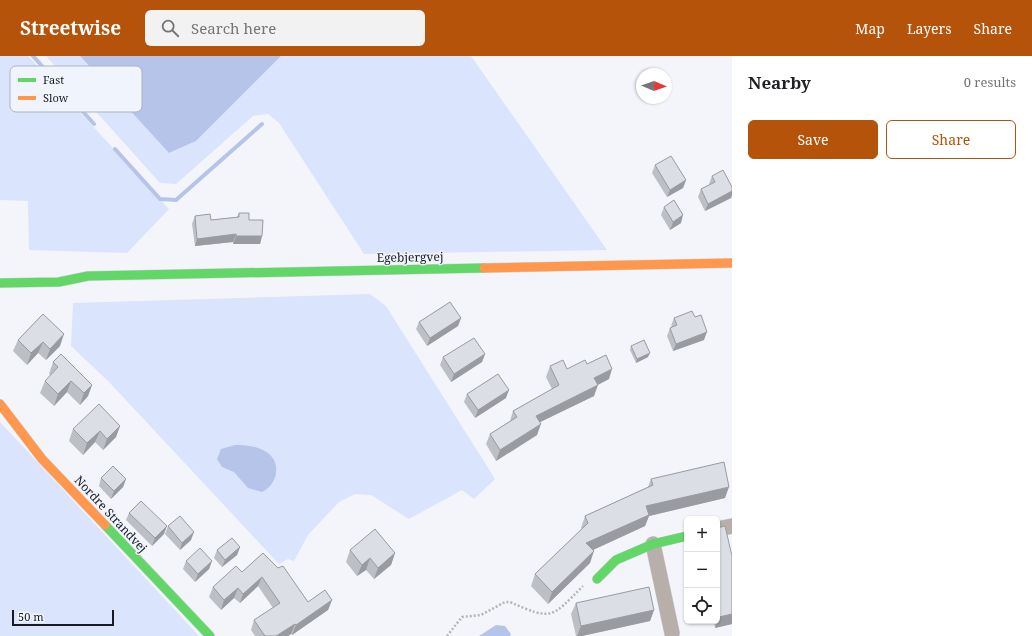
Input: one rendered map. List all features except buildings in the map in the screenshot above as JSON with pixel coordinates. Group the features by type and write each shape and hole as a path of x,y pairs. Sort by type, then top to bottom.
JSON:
{"street":[{"name":"Egebjergvej","path":"0,283 59,282 88,276 732,263"},
{"name":"Egebjergvej","path":"67,271 88,276"},
{"name":"Nordre Strandvej","path":"0,404 42,459 210,636"},
{"path":"720,528 732,526"},
{"path":"597,579 616,560 653,544 684,537"},
{"path":"653,544 672,633"}],"path":[{"path":"447,636 462,617 481,615 505,602 510,602 541,615 552,613 560,609 592,577 597,579"}],"shaded area":[{"path":"0,56 28,56 37,66 10,66 10,112 80,112 169,209 127,253 29,250 28,201 0,200"},
{"path":"46,56 80,56 89,66 55,66"},
{"path":"80,56 281,56 196,141 169,153 131,112 142,112 142,66 89,66"},
{"path":"281,56 471,56 607,250 364,254 279,123 268,114 253,116 176,184 160,183 96,112 131,112 169,153 196,141"},
{"path":"370,294 386,306 495,479 474,499 462,490 409,519 371,495 355,494 339,502 308,535 294,561 288,559 279,564 109,382 71,346 73,303"},
{"path":"0,422 199,636 0,636"},
{"path":"235,445 256,447 268,453 272,458 275,463 276,474 267,489 262,492 248,488 234,472 222,467 217,459 221,449"},
{"path":"496,625 505,626 511,634 510,636 479,636"}],"waterway":[{"path":"33,56 42,66"},
{"path":"83,112 94,124"},
{"path":"115,149 160,199 176,200 262,124"}],"traffic: fast":[{"path":"0,283 59,282 88,276 484,268"},
{"path":"105,525 210,636"},
{"path":"597,579 616,560 653,544 684,537"}],"traffic: slow":[{"path":"484,268 732,263"},
{"path":"0,404 42,459 105,525"}]}
